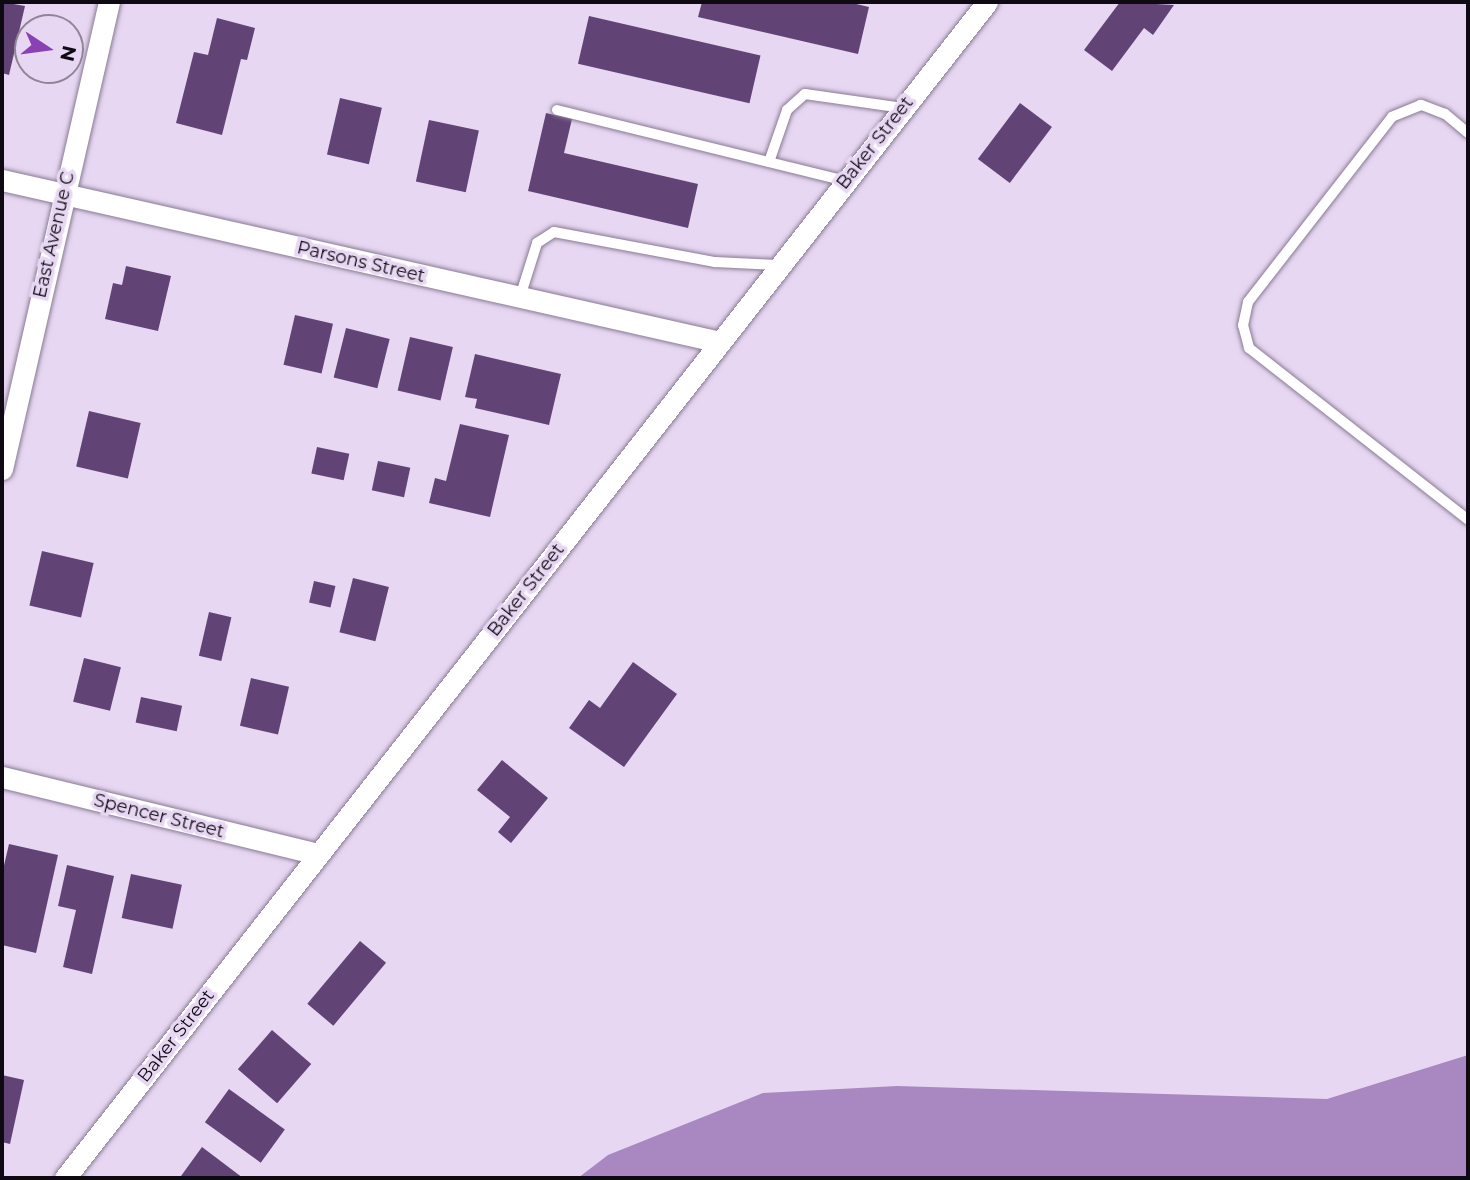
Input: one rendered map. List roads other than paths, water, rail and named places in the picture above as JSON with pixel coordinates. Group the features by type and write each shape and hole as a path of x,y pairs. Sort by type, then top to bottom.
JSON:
{"street":[{"name":"East Avenue C","path":"2,469 109,2"},
{"name":"Baker Street","path":"65,1178 720,342 777,265 987,2"},
{"name":"Parsons Street","path":"2,180 720,342"},
{"name":"Spencer Street","path":"2,777 317,854"}],"lane":[{"path":"769,162 787,110 805,94 903,107"},
{"path":"1468,133 1445,114 1421,105 1392,117 1248,302 1243,325 1249,348 1468,520"},
{"path":"557,110 845,181"},
{"path":"520,298 537,243 554,232 715,262 777,265"}]}
